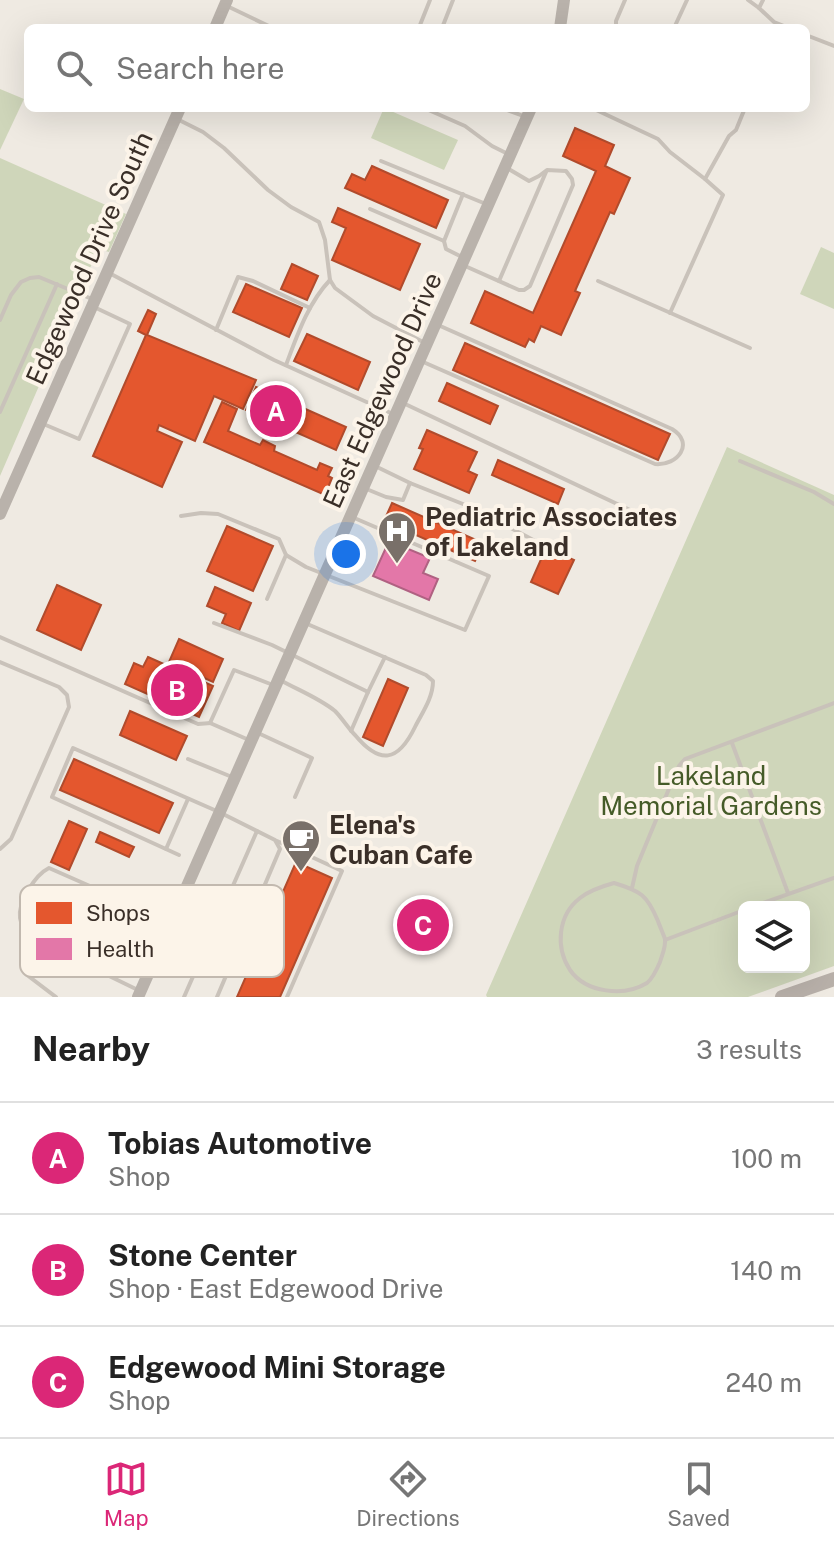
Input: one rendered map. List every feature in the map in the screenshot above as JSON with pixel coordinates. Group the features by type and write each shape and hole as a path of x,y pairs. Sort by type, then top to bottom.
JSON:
{"main road":[{"path":"561,24 564,0"},
{"path":"217,24 226,3"},
{"name":"Edgewood Drive South","path":"0,514 178,113"},
{"name":"East Edgewood Drive","path":"187,885 529,113"},
{"path":"782,997 834,979"}],"lane":[{"path":"420,24 430,0"},
{"path":"444,24 453,0"},
{"path":"616,24 625,0"},
{"path":"676,24 687,0"},
{"path":"748,0 779,24"},
{"path":"759,8 763,0"},
{"path":"226,3 265,24"},
{"path":"810,37 834,46"},
{"path":"433,112 465,126 492,146 529,181 547,170 566,171 572,179 569,196 530,286 519,290 446,249 444,241 463,194"},
{"path":"600,112 658,139 723,195 670,313"},
{"path":"705,179 729,136 736,130 743,112"},
{"path":"178,113 224,148 268,190 319,222 325,240 330,280 335,288 373,316 427,344"},
{"path":"381,161 488,205"},
{"path":"499,281 547,170"},
{"path":"370,209 444,241"},
{"path":"107,272 286,365 395,415"},
{"path":"1,317 21,282 39,277 130,324 79,439 40,422"},
{"path":"216,330 238,277 310,308"},
{"path":"286,365 310,308 319,291 330,280"},
{"path":"598,281 750,348"},
{"path":"0,412 57,284"},
{"path":"419,360 655,464 673,462 681,453 682,437 672,429 435,324"},
{"path":"401,402 630,510"},
{"path":"740,461 814,492 834,504"},
{"path":"373,465 473,508 537,542"},
{"path":"363,487 386,497 403,500 410,483"},
{"path":"181,516 210,513 233,519 279,539 286,555 306,567 465,630 489,576 350,516"},
{"path":"267,599 286,555"},
{"path":"211,723 234,670 320,701 337,713 366,748 376,753 393,754 403,749 433,691 433,681 426,675 303,622"},
{"path":"214,623 264,642 368,692"},
{"path":"0,637 198,724 211,723 312,758 295,797"},
{"path":"351,731 385,657"},
{"path":"0,662 59,687 67,695 69,707 11,839 0,849"},
{"path":"632,888 637,866 679,766 685,759 834,703"},
{"path":"732,743 788,893"},
{"path":"179,855 52,797 73,748 219,812 342,871 287,997"},
{"path":"188,759 235,778"},
{"path":"166,849 188,799"},
{"path":"233,885 257,831"},
{"path":"265,885 280,849 275,840"},
{"path":"32,885 42,871 49,868 88,885"},
{"path":"767,901 834,878"},
{"path":"614,883 632,888 651,904 665,940 664,950 647,983 632,990 602,992 582,984 571,971 563,956 561,931 566,915 580,898 614,883"},
{"path":"665,940 738,912"},
{"path":"30,977 56,997"},
{"path":"110,977 139,994"},
{"path":"184,997 193,977"},
{"path":"217,997 226,977"}],"green space":[{"path":"0,89 24,99 0,150"},
{"path":"382,112 393,112 458,140 444,170 371,138"},
{"path":"0,158 126,214 109,252 97,252 0,476"},
{"path":"821,247 834,253 834,309 800,294"},
{"name":"Lakeland Memorial Gardens","path":"727,447 834,495 834,966 748,997 487,997"}],"building: Shops":[{"path":"575,128 614,145 605,166 630,178 614,214 610,212 575,291 580,293 561,335 541,326 534,342 529,339 525,347 471,323 485,291 533,313 596,171 563,156"},
{"path":"372,166 448,200 436,228 345,188 352,174 365,180"},
{"path":"338,208 420,244 400,290 332,260 346,228 332,222"},
{"path":"292,264 318,276 307,300 281,289"},
{"path":"246,284 302,308 289,337 233,312"},
{"path":"148,310 156,314 147,335 256,380 243,409 214,396 195,441 159,425 157,431 182,442 162,487 93,456 146,335 138,331"},
{"path":"307,334 370,362 358,390 294,361"},
{"path":"465,343 670,434 658,460 453,370"},
{"path":"447,383 498,406 490,424 439,401"},
{"path":"256,387 346,427 336,450 246,410"},
{"path":"222,402 237,409 228,431 260,445 263,440 275,446 274,451 317,470 320,463 332,468 328,476 332,478 325,495 204,442"},
{"path":"427,430 477,452 468,471 477,475 469,493 414,469"},
{"path":"498,460 564,489 558,504 492,475"},
{"path":"392,503 483,543 475,561 384,521"},
{"path":"227,526 273,546 253,591 207,571"},
{"path":"546,548 574,560 558,594 531,582"},
{"path":"57,585 101,605 81,650 37,630"},
{"path":"215,587 251,603 239,631 222,623 226,614 207,606"},
{"path":"179,639 223,659 213,682 169,662"},
{"path":"148,657 213,686 199,717 125,684 134,663 143,667"},
{"path":"388,679 408,688 383,746 363,737"},
{"path":"130,711 187,736 176,760 120,735"},
{"path":"74,759 173,803 159,833 60,790"},
{"path":"69,821 87,829 69,870 51,862"},
{"path":"100,832 134,847 129,857 96,842"},
{"path":"296,862 332,878 280,997 237,997 246,977 284,977 284,889"}],"building: Health":[{"path":"389,541 430,558 423,573 438,579 429,600 373,576"}],"place":[{"name":"Tobias Automotive","path":"276,411"},
{"name":"Pediatric Associates of Lakeland","path":"397,565"},
{"name":"Stone Center","path":"177,690"},
{"name":"Elena's Cuban Cafe","path":"301,873"},
{"name":"Edgewood Mini Storage","path":"423,925"}]}
